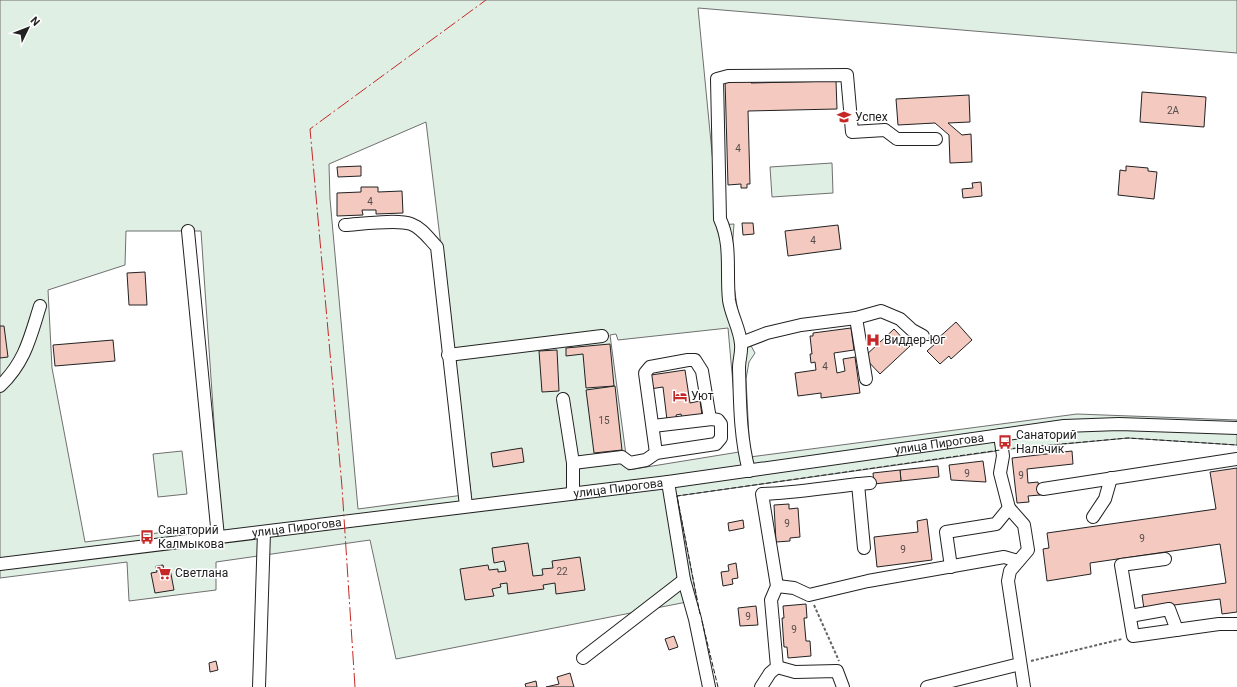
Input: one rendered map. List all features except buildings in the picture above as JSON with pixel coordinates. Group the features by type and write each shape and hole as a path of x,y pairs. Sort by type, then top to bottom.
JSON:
{"street":[{"path":"749,471 744,452 740,419 739,366 741,343 729,301 728,247 725,230 720,219 717,79 728,76 847,75 852,132 885,130 897,139 936,139"},
{"path":"345,225 402,222 411,224 423,231 437,247 466,506"},
{"path":"188,231 218,537"},
{"path":"0,386 12,375 25,354 40,306"},
{"path":"741,343 767,333 801,325 856,318 881,311 900,319 912,330 923,336"},
{"path":"856,318 866,379"},
{"path":"448,355 602,336"},
{"path":"656,453 645,373 647,368 654,365 695,360 702,371 710,419"},
{"path":"563,399 573,463 573,493"},
{"path":"573,463 622,457 630,463 646,460 656,453 716,444 721,438 721,424 718,420 710,419 653,426"},
{"name":"улица Пирогова","path":"0,564 668,482 1000,435 1089,424 1237,428"},
{"path":"1000,435 1003,456 1000,473 1009,508 1024,525 1028,550 1010,571 1008,581 1024,687"},
{"path":"1043,489 1237,460"},
{"path":"1093,517 1105,498 1111,478"},
{"path":"668,482 684,580 695,619 709,687"},
{"path":"777,667 771,600 777,586 762,494 792,493 819,487 870,483"},
{"path":"858,484 864,548"},
{"path":"951,566 946,532 996,524 1009,508"},
{"path":"259,687 264,532"},
{"path":"777,586 794,588 809,595 868,581 1004,557 1018,561"},
{"path":"1165,559 1121,565 1133,636 1219,624 1237,624"},
{"path":"583,658 684,580"},
{"path":"1130,616 1169,609 1176,630"},
{"path":"927,687 1020,664"},
{"path":"761,687 770,673 777,667"},
{"path":"777,667 794,672 836,672 843,687"}],"path":[{"path":"809,595 840,664"},
{"path":"1020,664 1133,636"}],"green space":[{"path":"0,0 1237,0 1237,53 698,8 719,225 734,224 731,266 740,326 755,353 749,362 746,379 750,457 1077,414 1237,420 1237,445 1128,438 1011,449 677,496 697,600 396,659 370,540 216,562 216,590 129,601 127,562 0,578","holes":["426,122 471,494 358,509 330,199 329,164","126,231 201,231 221,525 85,542 52,368 48,290 125,265","728,328 739,452 628,470 610,335 616,334 618,340"]},
{"path":"832,163 833,193 772,197 770,167"},
{"path":"182,451 187,494 158,497 153,454"}],"fence":[{"path":"1006,449 1128,438 1237,445"},
{"path":"700,614 677,496 1000,450"},
{"path":"702,621 718,687"}],"power":[{"path":"355,687 342,487 310,129 486,0"}],"place":[{"name":"Успех","path":"844,117"},
{"name":"Виддер-Юг","path":"873,340"},
{"name":"Уют","path":"680,396"},
{"name":"Санаторий Нальчик","path":"1005,442"},
{"name":"Санаторий Калмыкова","path":"147,537"},
{"name":"Светлана","path":"164,573"}]}
